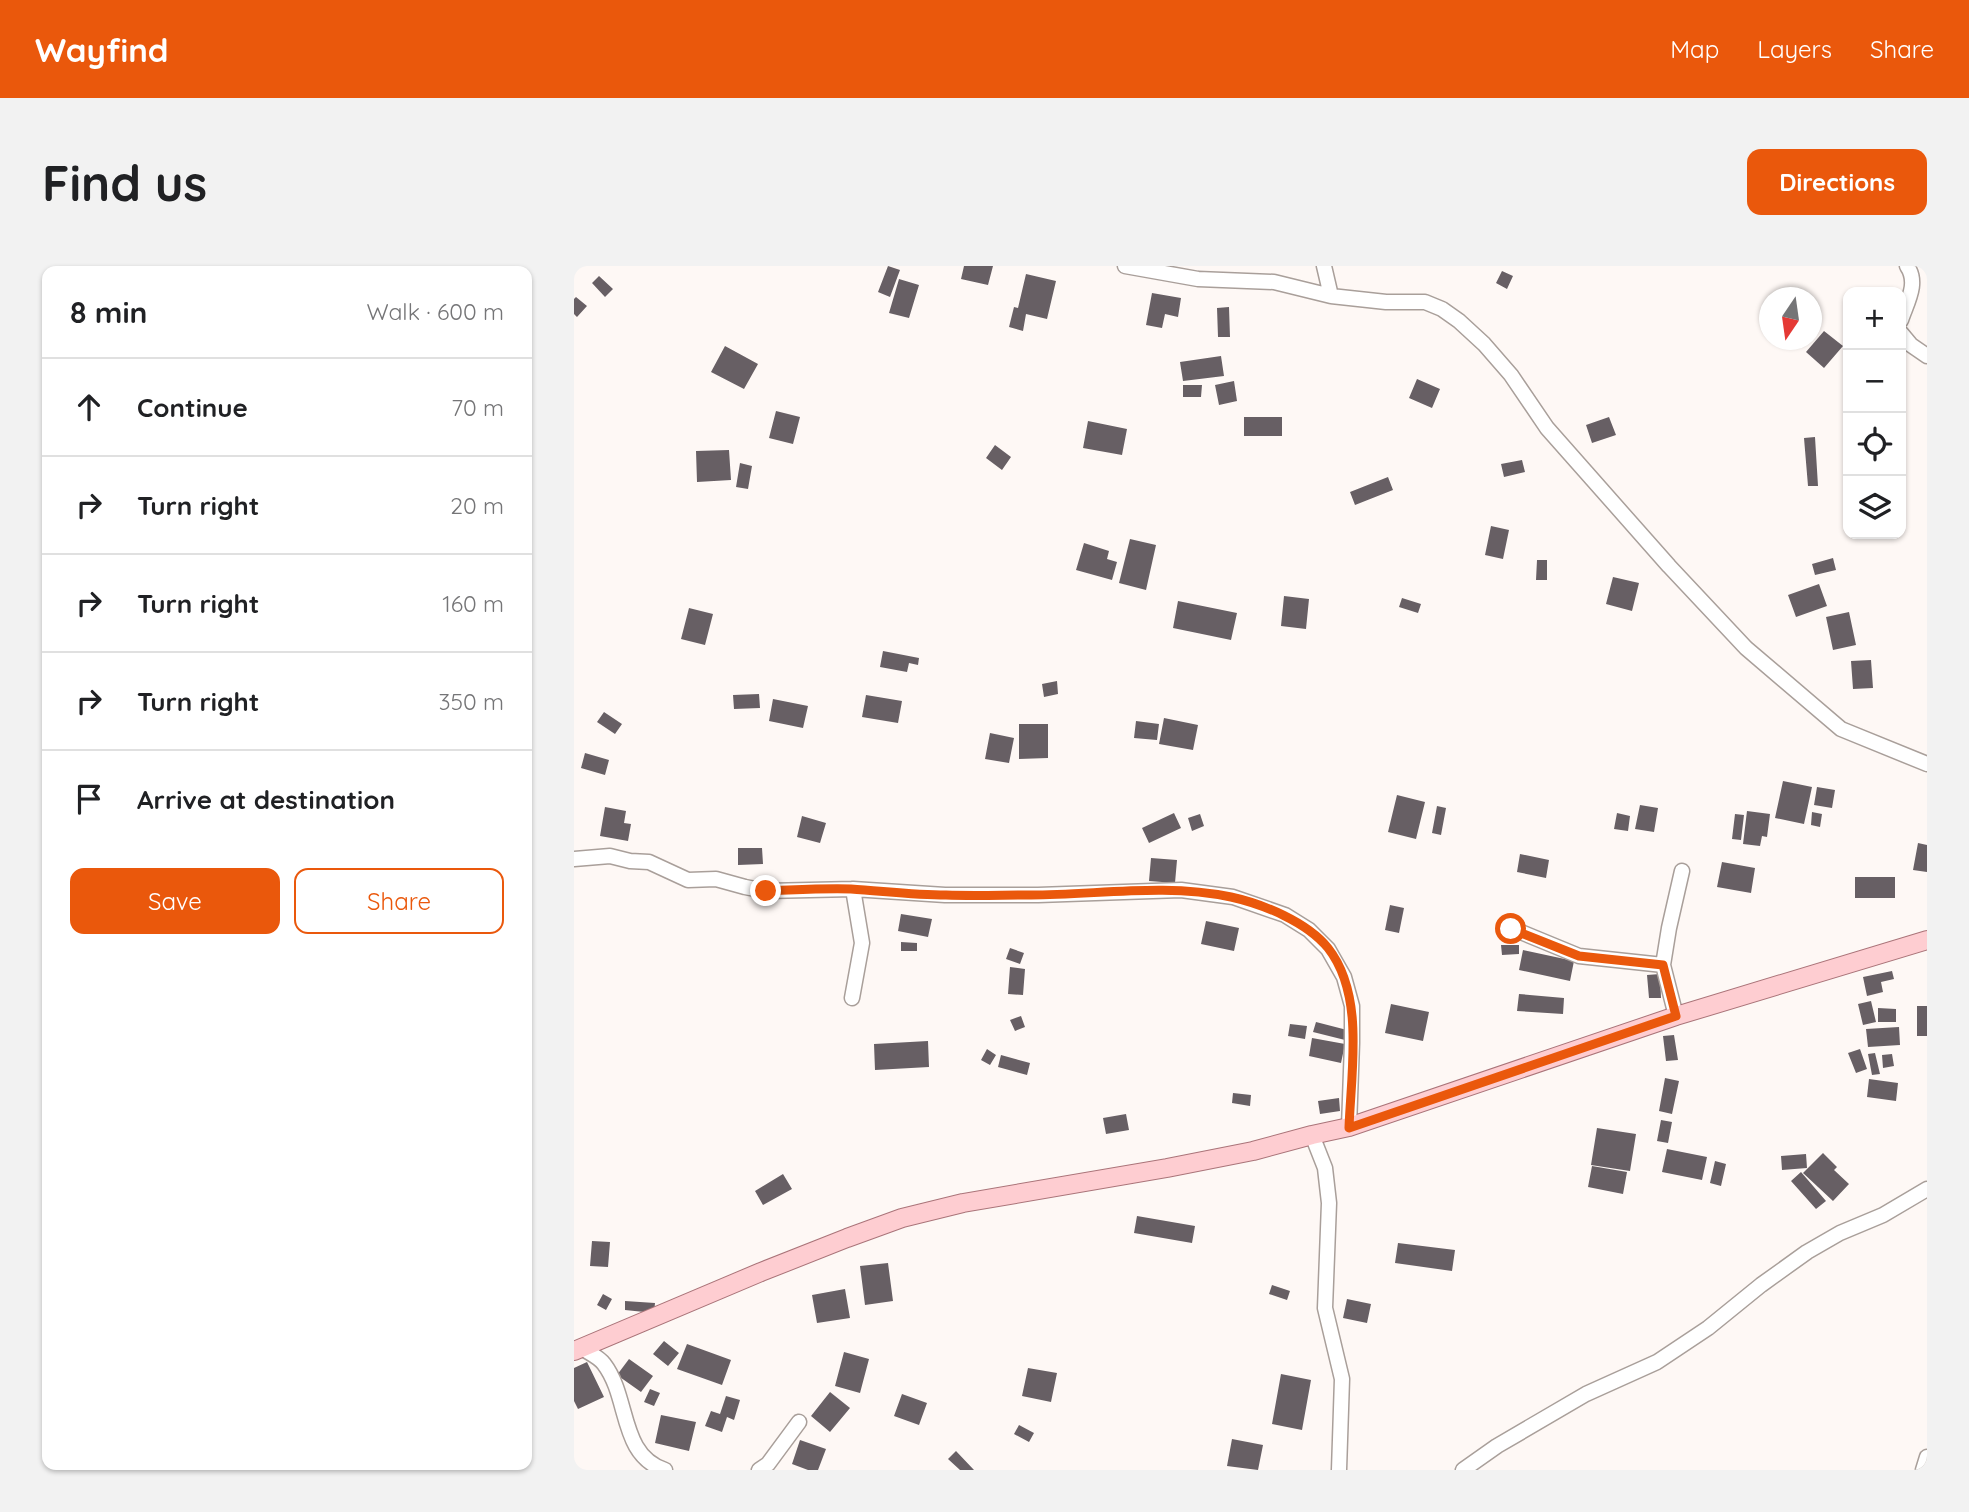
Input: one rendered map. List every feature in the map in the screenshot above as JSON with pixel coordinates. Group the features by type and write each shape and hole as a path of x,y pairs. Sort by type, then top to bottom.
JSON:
{"main road":[{"path":"578,1350 761,1272 902,1218 962,1203 1253,1151 1349,1128 1676,1016 1927,940"}],"street":[{"path":"1125,266 1198,279 1274,282 1331,296 1386,302 1425,302 1442,309 1484,344 1511,375 1548,428 1669,566 1746,648 1841,729 1927,764"},
{"path":"1324,266 1331,296"},
{"path":"1906,306 1913,282 1907,266"},
{"path":"1906,339 1927,356"},
{"path":"574,859 610,856 649,862 688,880 716,879 766,891 853,889 945,895 1038,895 1181,890 1233,897 1285,915 1309,930 1328,949 1344,977 1352,1006 1349,1128"},
{"path":"1676,1016 1663,965 1682,871"},
{"path":"852,998 862,943 853,889"},
{"path":"1511,929 1579,956 1663,965"},
{"path":"1312,1135 1325,1168 1329,1203 1325,1308 1342,1379 1339,1470"},
{"path":"1463,1470 1497,1446 1586,1394 1657,1362 1708,1328 1807,1252 1840,1233 1883,1215 1927,1189"},
{"path":"578,1350 603,1362 612,1377 632,1440 643,1457 665,1470"},
{"path":"759,1470 768,1464 799,1422"},
{"path":"1923,1470 1927,1457"}],"building":[{"path":"888,266 900,270 890,297 878,292"},
{"path":"964,266 993,266 988,285 961,279"},
{"path":"1502,271 1513,276 1507,289 1496,283"},
{"path":"1026,274 1056,281 1047,319 1026,314 1023,331 1009,327 1014,307 1018,308"},
{"path":"599,276 613,289 605,297 592,283"},
{"path":"899,279 919,285 909,318 889,313"},
{"path":"1152,293 1181,298 1178,317 1165,314 1162,328 1146,325"},
{"path":"576,297 587,306 577,317 574,314"},
{"path":"1229,307 1230,337 1218,337 1217,308"},
{"path":"1824,331 1843,346 1824,368 1806,352 1822,350"},
{"path":"725,346 758,364 744,389 711,372"},
{"path":"1221,356 1224,376 1183,381 1180,362"},
{"path":"1417,379 1440,389 1432,408 1409,398"},
{"path":"1234,381 1237,401 1219,405 1215,385"},
{"path":"1183,385 1202,385 1201,397 1183,397"},
{"path":"776,411 800,417 793,444 769,438"},
{"path":"1244,417 1282,417 1282,436 1244,436"},
{"path":"1609,417 1616,435 1592,443 1586,425"},
{"path":"1088,421 1127,429 1122,455 1083,448"},
{"path":"1815,437 1818,486 1808,486 1804,438"},
{"path":"995,445 1011,457 1002,470 986,458"},
{"path":"729,450 731,480 697,482 696,451"},
{"path":"1522,460 1525,472 1504,477 1501,464"},
{"path":"740,463 752,466 748,489 736,487"},
{"path":"1388,477 1393,490 1355,505 1350,492"},
{"path":"1491,526 1509,530 1503,559 1485,555"},
{"path":"1130,539 1156,545 1146,590 1119,583"},
{"path":"1084,543 1109,551 1107,559 1117,562 1112,580 1076,570"},
{"path":"1833,558 1836,570 1815,575 1812,564"},
{"path":"1537,560 1547,560 1547,580 1536,580"},
{"path":"1613,577 1639,583 1632,611 1606,604"},
{"path":"1819,584 1827,606 1796,617 1788,595"},
{"path":"1284,596 1309,599 1306,629 1281,626"},
{"path":"1402,598 1421,604 1418,613 1399,607"},
{"path":"1178,601 1237,613 1231,640 1173,628"},
{"path":"689,608 713,614 705,645 681,639"},
{"path":"1849,612 1856,645 1833,650 1826,617"},
{"path":"883,651 919,658 918,665 909,663 907,672 880,667"},
{"path":"1871,660 1873,688 1853,689 1851,661"},
{"path":"1057,681 1058,694 1044,697 1042,684"},
{"path":"759,694 760,708 734,709 733,695"},
{"path":"866,695 902,701 898,723 862,717"},
{"path":"773,699 808,706 803,728 769,721"},
{"path":"604,712 622,724 615,734 597,722"},
{"path":"1164,718 1198,725 1193,750 1159,744"},
{"path":"1136,721 1159,724 1157,740 1134,738"},
{"path":"1019,724 1048,724 1048,758 1019,759"},
{"path":"990,733 1014,738 1009,763 985,759"},
{"path":"585,753 609,760 605,775 581,768"},
{"path":"1783,781 1812,787 1804,824 1775,818"},
{"path":"1817,787 1835,790 1832,808 1814,805"},
{"path":"1397,795 1425,802 1416,839 1388,832"},
{"path":"1640,805 1658,808 1654,832 1635,829"},
{"path":"1437,806 1446,808 1441,835 1432,833"},
{"path":"605,807 626,811 624,823 631,824 628,841 600,836"},
{"path":"1747,811 1770,814 1767,837 1762,836 1760,846 1743,844"},
{"path":"1812,812 1822,814 1820,827 1811,825"},
{"path":"1174,813 1181,828 1149,843 1142,828"},
{"path":"1617,813 1630,816 1628,831 1614,829"},
{"path":"1200,814 1204,826 1192,831 1188,818"},
{"path":"1735,814 1744,815 1741,840 1732,839"},
{"path":"802,816 826,823 820,843 797,837"},
{"path":"1918,843 1927,845 1927,872 1913,870"},
{"path":"738,848 762,848 763,864 738,865"},
{"path":"1520,854 1549,860 1546,878 1517,872"},
{"path":"1151,858 1177,860 1175,883 1149,881"},
{"path":"1722,862 1755,868 1751,893 1717,887"},
{"path":"1855,877 1895,877 1895,898 1855,898"},
{"path":"1390,905 1404,908 1399,933 1385,930"},
{"path":"901,914 932,919 928,937 898,931"},
{"path":"1206,921 1239,928 1234,951 1201,944"},
{"path":"901,942 917,943 917,951 901,951"},
{"path":"1501,945 1519,945 1519,954 1502,955"},
{"path":"1010,948 1024,953 1020,964 1006,959"},
{"path":"1523,950 1574,961 1570,981 1519,970"},
{"path":"1010,967 1025,969 1023,995 1008,994"},
{"path":"1892,971 1894,979 1881,982 1883,992 1867,996 1863,977"},
{"path":"1660,974 1661,998 1649,998 1647,975"},
{"path":"1519,994 1564,998 1563,1014 1517,1011"},
{"path":"1871,1001 1876,1022 1863,1025 1858,1004"},
{"path":"1391,1004 1429,1012 1423,1041 1385,1033"},
{"path":"1917,1006 1927,1006 1927,1036 1917,1036"},
{"path":"1878,1008 1896,1009 1896,1022 1878,1022"},
{"path":"1021,1016 1025,1027 1015,1031 1010,1020"},
{"path":"1316,1022 1347,1030 1345,1040 1313,1032"},
{"path":"1290,1024 1307,1026 1305,1039 1288,1036"},
{"path":"1899,1027 1900,1045 1868,1047 1866,1029"},
{"path":"1674,1035 1678,1060 1666,1061 1663,1036"},
{"path":"1312,1038 1345,1044 1341,1063 1309,1056"},
{"path":"928,1041 929,1067 875,1070 874,1044"},
{"path":"987,1049 996,1055 990,1065 981,1060"},
{"path":"1860,1049 1867,1069 1856,1073 1848,1053"},
{"path":"1875,1053 1880,1074 1872,1075 1868,1054"},
{"path":"1892,1054 1894,1066 1883,1068 1882,1055"},
{"path":"1001,1055 1030,1063 1027,1075 998,1067"},
{"path":"1665,1078 1679,1081 1672,1114 1659,1111"},
{"path":"1869,1079 1898,1083 1896,1101 1867,1097"},
{"path":"1233,1093 1251,1095 1250,1106 1232,1103"},
{"path":"1339,1098 1340,1111 1320,1114 1318,1101"},
{"path":"1126,1114 1129,1130 1106,1134 1103,1118"},
{"path":"1661,1120 1672,1122 1668,1143 1657,1141"},
{"path":"1597,1128 1636,1134 1630,1171 1591,1165"},
{"path":"1667,1149 1707,1157 1702,1180 1662,1172"},
{"path":"1823,1153 1837,1167 1834,1170 1849,1184 1833,1201 1803,1173"},
{"path":"1806,1154 1807,1168 1782,1170 1781,1156"},
{"path":"1715,1161 1726,1164 1721,1186 1710,1183"},
{"path":"1592,1166 1627,1172 1623,1194 1588,1187"},
{"path":"1801,1172 1826,1201 1816,1209 1791,1181"},
{"path":"783,1174 792,1189 763,1205 755,1191"},
{"path":"1137,1216 1195,1226 1192,1243 1134,1233"},
{"path":"592,1241 610,1242 608,1267 590,1266"},
{"path":"1398,1243 1455,1250 1452,1271 1395,1263"},
{"path":"888,1263 893,1301 865,1305 860,1266"},
{"path":"1272,1285 1290,1291 1287,1300 1269,1294"},
{"path":"845,1289 850,1318 817,1323 812,1295"},
{"path":"603,1294 612,1299 606,1310 597,1305"},
{"path":"1347,1299 1371,1304 1367,1323 1343,1318"},
{"path":"625,1301 655,1303 654,1313 625,1310"},
{"path":"664,1341 679,1353 668,1366 653,1354"},
{"path":"687,1344 731,1360 722,1385 677,1369"},
{"path":"844,1352 869,1359 860,1393 835,1386"},
{"path":"629,1359 653,1376 641,1392 617,1375"},
{"path":"587,1362 604,1397 578,1409 574,1401 574,1368"},
{"path":"1028,1368 1057,1373 1051,1402 1022,1396"},
{"path":"1281,1374 1311,1380 1302,1430 1272,1424"},
{"path":"650,1389 660,1393 654,1406 644,1402"},
{"path":"830,1392 850,1408 830,1432 811,1416"},
{"path":"902,1394 927,1403 919,1425 894,1416"},
{"path":"726,1396 740,1400 734,1420 727,1417 722,1432 705,1426 711,1411 720,1414"},
{"path":"661,1415 696,1422 689,1451 655,1443"},
{"path":"1019,1425 1034,1433 1029,1442 1014,1434"},
{"path":"1232,1439 1263,1445 1258,1470 1227,1466"},
{"path":"800,1440 826,1449 818,1470 808,1470 792,1464"},
{"path":"956,1451 974,1470 960,1470 948,1459"}],"route":[{"path":"766,891 853,889 945,895 1038,895 1181,890 1233,897 1285,915 1309,930 1328,949 1344,977 1352,1006 1349,1128 1676,1016 1663,965 1579,956 1511,929"}]}
